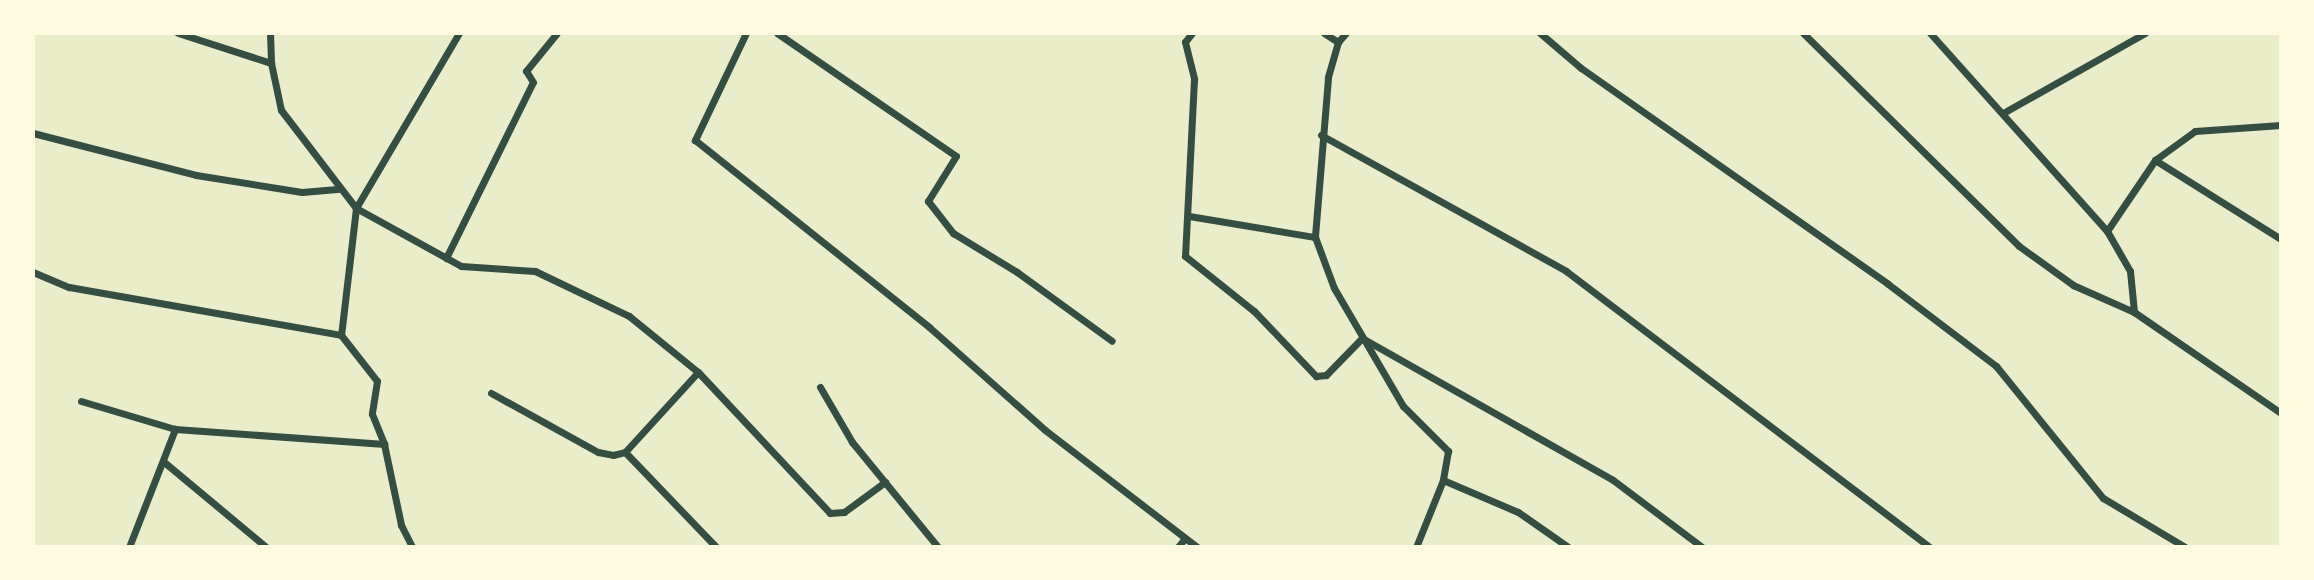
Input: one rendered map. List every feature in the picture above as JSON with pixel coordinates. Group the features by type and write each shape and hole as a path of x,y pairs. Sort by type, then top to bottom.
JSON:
{"street":[{"path":"178,33 271,63"},
{"path":"270,33 271,63 281,110 356,208 461,266 535,271 629,316 698,372 830,513 844,512 885,482"},
{"path":"341,335 356,208 459,33"},
{"path":"446,258 533,82 526,71 556,33"},
{"path":"746,33 695,140 929,327 1045,430 1198,547"},
{"path":"777,33 956,156 928,201 953,233 1017,272 1112,341"},
{"path":"1192,33 1185,42 1194,79 1185,256 1254,311 1316,376 1326,375 1362,338"},
{"path":"1324,33 1338,42"},
{"path":"1346,33 1338,42 1328,78 1321,135 1315,237 1334,288 1403,406 1448,451 1443,480 1416,547"},
{"path":"1540,33 1581,68 1997,366 2103,498 2185,547"},
{"path":"1803,33 2020,246 2073,285 2134,312 2281,414"},
{"path":"1930,33 2106,231 2130,271 2134,312"},
{"path":"2003,113 2145,33"},
{"path":"2106,231 2155,160 2195,131 2281,125"},
{"path":"33,133 196,175 302,192 340,189"},
{"path":"1321,135 1566,271 1929,547"},
{"path":"2155,160 2281,239"},
{"path":"1189,216 1315,237"},
{"path":"34,274 69,287 341,335 377,381 372,414 384,444 401,525 412,547"},
{"path":"1362,338 1613,480 1702,547"},
{"path":"625,452 698,372"},
{"path":"820,387 852,442 938,547"},
{"path":"491,393 598,452 625,452 716,547"},
{"path":"81,401 175,429 384,444"},
{"path":"129,547 175,429"},
{"path":"164,462 266,547"},
{"path":"1443,480 1518,512 1568,547"},
{"path":"1178,547 1185,538"}]}
